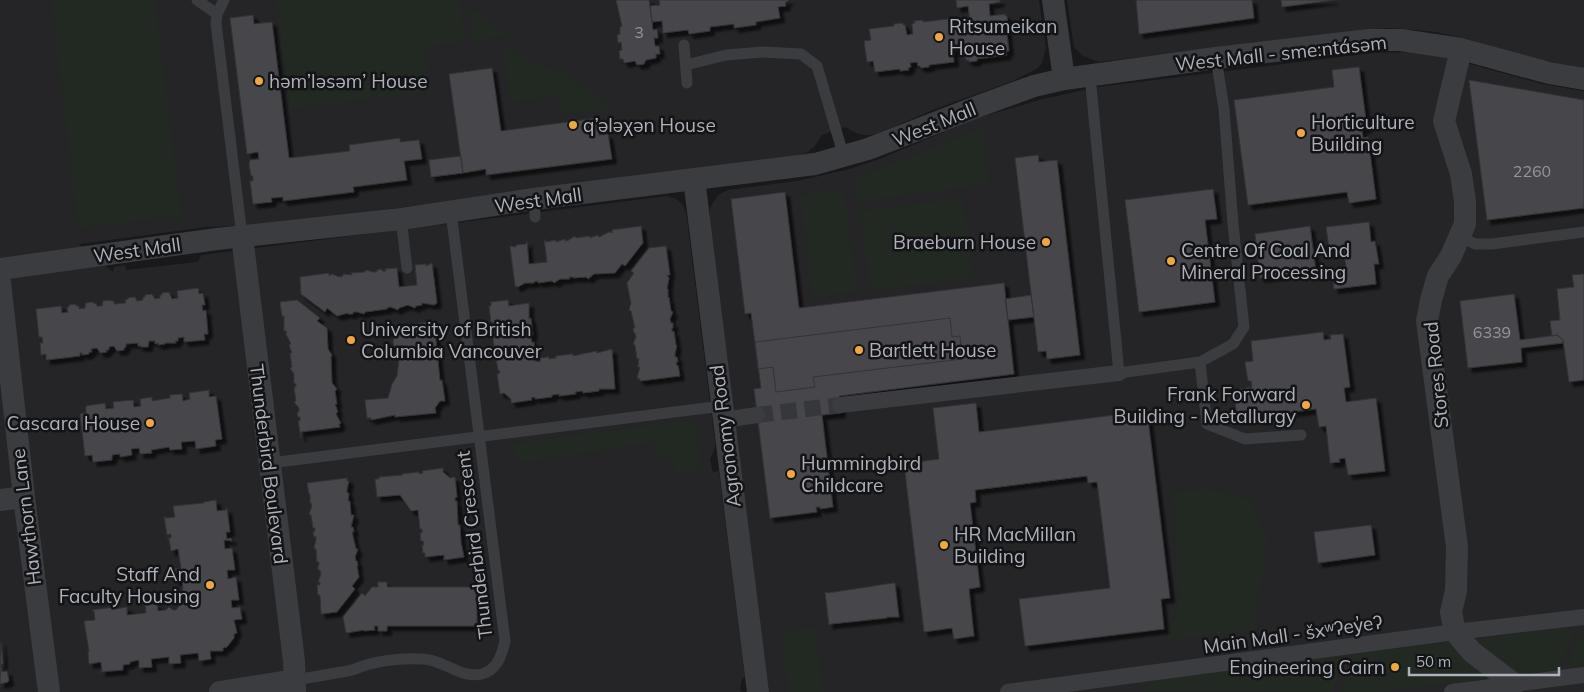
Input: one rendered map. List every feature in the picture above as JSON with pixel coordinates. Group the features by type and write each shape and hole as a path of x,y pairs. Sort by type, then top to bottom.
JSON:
{"street":[{"path":"1053,0 1064,79"},
{"name":"West Mall - sme:ntásəm","path":"1064,79 1216,58 1369,40 1401,40 1461,49 1549,73 1584,79"},
{"name":"Stores Road","path":"1455,632 1451,612 1456,592 1457,547 1427,321 1438,276 1451,256 1465,224 1465,201 1461,174 1444,120 1461,49"},
{"name":"West Mall","path":"0,269 242,236 451,212 534,208 694,179 815,164 868,149 1025,89 1064,79"},
{"name":"Agronomy Road","path":"694,179 758,692"},
{"name":"Thunderbird Boulevard","path":"242,236 295,686"},
{"name":"Hawthorn Lane","path":"0,282 24,497 49,692"},
{"path":"840,405 1120,373"},
{"path":"723,413 757,415"},
{"path":"0,500 24,497"},
{"name":"Main Mall - šxʷʔey̓eʔ","path":"1008,692 1455,632 1584,617"},
{"path":"1455,632 1472,652 1516,688"},
{"path":"1452,692 1516,688 1584,675"},
{"path":"220,692 295,686"}],"lane":[{"path":"197,0 217,14"},
{"path":"224,0 217,14 217,30 242,236"},
{"path":"684,45 686,82"},
{"path":"686,65 726,55 763,52 801,54 817,66 844,157"},
{"path":"1090,76 1120,373 1200,362 1233,344 1244,327 1233,224 1224,109 1216,58"},
{"name":"Thunderbird Crescent","path":"295,686 351,671 367,664 400,660 424,659 438,661 462,673 482,674 495,666 503,650 505,641 451,212"},
{"path":"401,219 407,268"},
{"path":"1460,236 1475,244 1492,244 1584,232"},
{"path":"1200,362 1207,424 1245,439 1301,435"},
{"path":"270,463 479,437 723,413"}],"shaded area":[{"name":"University of British Columbia Vancouver","path":"0,0 1039,0 1046,48 1042,63 1038,68 1013,81 935,109 880,133 863,135 845,127 822,135 814,147 800,155 275,224 207,227 79,244 113,272 114,267 125,265 126,270 197,262 202,255 667,196 676,199 682,204 686,212 715,442 710,460 713,472 719,472 745,677 742,679 740,690 743,692 0,692"},
{"path":"51,0 155,0 182,216 78,228"},
{"path":"276,0 459,0 465,42 425,47 430,91 290,109"},
{"path":"1067,0 1584,0 1584,68 1540,60 1436,32 1392,28 1099,62 1083,56 1074,47"},
{"path":"470,7 509,35 474,41"},
{"path":"505,47 509,47 534,65 540,64 548,70 550,68 556,71 558,69 611,106 611,111 561,114 559,96 509,103"},
{"path":"1411,52 1437,55 1542,84 1584,91 1584,692 769,692 709,218 710,208 718,195 728,190 797,181 850,169 882,158 977,118 1047,98 1098,87 1372,53"},
{"path":"982,128 989,184 858,202 855,179"},
{"path":"844,190 857,292 812,297 800,195"},
{"path":"963,198 973,278 870,291 860,211"},
{"path":"687,420 698,429 701,470 675,474 673,457 658,458 655,442 521,463 510,444"},
{"path":"1211,489 1250,499 1268,540 1253,630 1165,641 1179,602 1172,492"},
{"path":"816,627 823,692 788,692 781,631"},
{"path":"1566,627 1573,632 1559,670 1512,675 1470,640"},
{"path":"1578,635 1584,639 1584,666 1566,669"},
{"path":"1455,641 1494,678 1383,692 1341,692 1352,654"},
{"path":"1343,655 1333,692 1142,691 1153,680"}],"building":[{"path":"616,0 649,0 653,30 657,29 658,38 654,38 655,46 659,46 660,54 656,54 656,58 646,60 644,64 637,65 635,61 624,63 623,59 620,59 621,42 618,43 617,35 620,34 620,27 622,26"},
{"path":"659,0 789,0 785,3 786,6 778,7 780,18 756,22 756,25 734,28 734,24 710,27 710,31 689,34 688,30 663,33 662,21 652,22 650,6 660,5"},
{"name":"Ritsumeikan House","path":"956,0 1000,0 1000,2 989,4 990,16 1005,14 1007,16 1008,25 1006,25 1009,51 1006,52 1007,55 977,59 977,61 969,62 969,60 966,60 965,49 953,51 954,62 929,65 929,67 921,68 917,62 910,63 911,67 908,68 909,70 900,71 900,69 875,72 873,61 867,62 864,41 871,40 869,29 903,23 907,35 913,34 912,24 915,23 914,21 923,20 923,22 948,19 950,30 965,28 970,22 968,6 957,8"},
{"path":"1136,0 1252,0 1254,18 1139,34"},
{"path":"1281,0 1334,0 1282,7"},
{"name":"həm’ləsəm’ House","path":"253,15 254,24 272,22 289,158 350,151 349,145 400,138 400,142 419,140 422,159 404,161 407,180 353,187 354,192 283,201 283,197 271,198 272,202 253,204 250,181 253,181 253,176 251,176 249,164 250,160 259,159 258,152 247,154 230,18"},
{"name":"Horticulture Building","path":"1359,67 1367,128 1362,129 1363,138 1368,137 1376,199 1349,203 1347,192 1248,205 1234,100 1334,87 1332,70"},
{"name":"q’ələχən House","path":"492,68 501,131 597,118 599,135 608,134 612,159 486,175 486,169 463,173 449,74"},
{"path":"1469,80 1584,100 1584,208 1487,220"},
{"name":"Braeburn House","path":"1038,155 1039,162 1057,160 1080,355 1047,359 1046,351 1038,352 1015,158"},
{"path":"461,156 463,173 431,177 429,160"},
{"name":"Centre Of Coal And Mineral Processing","path":"1213,189 1217,219 1205,220 1215,302 1139,312 1125,200"},
{"path":"785,192 799,308 1004,283 1014,374 839,396 841,413 822,415 833,507 820,509 820,507 816,507 817,512 770,518 754,389 761,388 751,313 745,314 731,199"},
{"path":"1369,222 1371,242 1375,241 1379,264 1374,264 1376,284 1334,289 1332,270 1346,268 1343,246 1329,247 1326,227"},
{"path":"641,226 643,243 625,266 622,264 615,273 594,274 588,279 586,277 569,277 570,279 560,279 554,283 552,281 538,283 538,281 525,283 518,287 515,286 510,246 516,247 516,245 526,244 527,241 529,264 547,262 544,239 546,242 556,240 556,242 565,239 565,241 569,240 575,236 576,238 590,236 590,238 598,235 599,237 609,232 612,233 612,230"},
{"path":"1310,226 1316,271 1260,278 1255,234"},
{"path":"666,246 670,275 667,275 669,278 667,289 671,311 673,312 670,319 671,323 673,323 672,332 674,331 677,346 675,357 677,357 678,362 676,362 680,376 640,381 637,378 640,367 638,367 639,358 637,359 635,345 633,344 636,337 631,311 629,310 631,303 627,283 634,273 631,271 649,248"},
{"path":"432,263 437,303 434,305 422,303 422,305 415,308 408,305 398,310 391,307 365,312 364,314 353,312 353,314 348,313 337,316 327,308 325,312 301,294 300,277 329,273 329,276 332,274 339,277 343,276 343,274 352,275 351,273 365,272 366,270 377,272 377,270 382,269 382,271 386,271 385,269 397,268 399,287 417,285 415,265 426,264 426,266"},
{"path":"1584,274 1584,380 1569,382 1563,340 1557,335 1552,336 1550,321 1560,320 1557,289 1574,287 1572,275"},
{"path":"198,288 199,294 203,293 205,305 202,305 203,311 206,310 208,334 204,334 205,340 184,342 184,337 178,338 178,341 175,341 176,343 158,345 158,343 155,344 155,341 149,341 148,347 138,346 138,343 126,344 124,350 117,351 114,346 109,347 109,350 106,350 107,352 100,353 97,348 91,349 92,352 89,352 89,354 82,355 80,353 80,356 46,360 46,354 41,355 40,343 43,343 42,337 39,337 36,309 61,306 62,313 68,312 67,307 69,305 76,304 76,306 79,306 79,309 85,308 86,303 93,302 97,306 102,306 103,301 111,300 114,301 114,304 126,303 125,300 128,298 135,297 137,301 143,300 145,295 152,294 155,299 160,298 162,293 169,292 172,299 178,298 177,291"},
{"path":"1514,294 1520,340 1557,335 1563,340 1563,343 1521,348 1522,362 1468,368 1460,301"},
{"path":"1031,295 1034,317 1008,320 1005,299"},
{"path":"297,300 320,318 317,321 327,328 328,349 332,355 332,383 337,389 335,391 337,404 335,404 338,412 336,413 341,423 339,424 340,427 301,432 301,438 298,421 300,421 300,417 298,417 297,413 299,408 294,402 296,401 294,387 296,387 296,383 294,384 294,374 290,368 292,367 290,353 292,353 289,345 291,344 286,334 287,331 284,331 284,316 282,316 280,302"},
{"path":"508,300 509,306 529,303 529,319 531,318 533,335 531,335 532,343 534,342 535,351 527,352 532,360 540,362 540,358 549,357 549,359 556,358 556,356 573,354 573,356 596,351 597,353 612,349 615,389 599,389 599,391 583,393 582,391 575,392 576,394 559,396 559,394 552,395 552,397 535,399 535,397 531,398 532,400 511,403 511,399 504,393 500,394 497,374 500,373 495,353 497,353 496,346 494,346 492,329 494,329 489,306 491,306 491,302"},
{"name":"Bartlett House","path":"950,318 952,337 960,336 962,359 813,377 815,387 776,392 773,367 758,369 755,342"},
{"path":"434,321 440,381 442,380 445,401 440,401 435,408 436,413 395,417 395,415 371,420 371,418 367,418 365,400 388,398 392,384 397,376 399,360 393,343 394,333 403,327 412,329 414,324"},
{"name":"Frank Forward Building - Metallurgy","path":"1323,332 1324,340 1331,339 1330,335 1343,334 1350,387 1344,388 1346,402 1376,398 1385,471 1348,475 1345,458 1339,459 1340,462 1330,463 1326,426 1319,427 1316,409 1237,419 1234,390 1252,387 1251,381 1248,381 1245,362 1253,361 1251,341"},
{"name":"Cascara House","path":"209,390 209,397 216,396 222,439 215,440 216,446 196,449 195,441 181,442 182,449 170,450 169,447 151,450 152,453 140,454 139,448 131,449 132,455 120,457 120,454 112,455 112,460 93,462 92,455 85,456 80,414 86,413 86,406 105,403 106,409 114,408 113,402 133,400 134,407 141,406 140,399 152,397 152,401 170,398 170,395 182,394 183,401 190,399 189,393"},
{"name":"HR MacMillan Building","path":"976,403 979,432 1147,411 1170,598 1161,599 1164,629 1025,646 1019,599 1110,588 1097,482 1088,483 1087,476 975,490 976,502 970,503 980,587 969,589 974,636 954,639 952,628 924,632 904,464 939,459 933,408"},
{"path":"443,468 443,472 450,478 455,477 457,497 455,501 457,501 458,525 460,525 464,557 444,560 444,555 425,557 423,541 421,541 420,533 422,533 422,529 420,529 418,510 411,511 400,495 377,497 375,479 419,472 419,474 423,473 422,471"},
{"path":"347,478 347,481 349,481 347,489 347,493 349,493 348,501 350,501 351,515 354,515 351,527 353,527 354,532 352,532 356,549 358,549 355,557 359,577 352,586 355,589 337,612 321,614 320,595 318,595 317,585 320,585 320,582 318,582 321,574 320,570 318,570 319,562 317,562 316,549 314,548 316,536 314,537 313,532 315,528 313,528 311,515 309,514 312,506 307,483"},
{"name":"Staff And Faculty Housing","path":"216,500 217,511 226,510 227,508 230,532 226,532 227,539 231,538 232,541 224,540 225,549 232,548 235,570 227,570 228,579 236,577 239,600 231,600 232,608 240,607 242,619 234,620 237,633 234,634 234,638 227,647 223,648 223,651 210,651 211,659 199,661 198,653 180,655 181,663 169,664 169,657 151,659 152,667 139,668 139,660 123,665 123,670 100,672 102,671 101,662 89,664 89,651 84,621 95,620 94,611 92,610 115,607 115,609 127,607 127,615 146,613 145,605 157,604 158,611 166,610 169,607 176,610 185,598 185,595 181,592 183,588 182,580 175,581 173,569 181,568 178,549 171,551 169,539 167,538 171,538 171,534 167,535 164,516 166,518 175,517 173,506"},
{"path":"1371,525 1375,555 1318,563 1314,532"},
{"path":"378,582 387,582 387,587 476,587 476,596 482,595 482,602 477,602 477,625 483,626 387,626 387,631 378,631 378,626 374,626 375,630 346,633 343,617 362,593 365,596 372,587 378,587"},
{"path":"895,583 899,617 829,625 825,592"},
{"path":"1,642 2,672 7,671 9,680 0,684"}],"tunnel":[{"path":"757,415 840,405"}],"place":[{"name":"Ritsumeikan House","path":"939,37"},
{"name":"həm’ləsəm’ House","path":"259,81"},
{"name":"q’ələχən House","path":"573,125"},
{"name":"Horticulture Building","path":"1301,133"},
{"name":"Braeburn House","path":"1046,242"},
{"name":"Centre Of Coal And Mineral Processing","path":"1171,261"},
{"name":"University of British Columbia Vancouver","path":"351,340"},
{"name":"Bartlett House","path":"859,350"},
{"name":"Frank Forward Building - Metallurgy","path":"1306,405"},
{"name":"Cascara House","path":"150,423"},
{"name":"Hummingbird Childcare","path":"791,474"},
{"name":"HR MacMillan Building","path":"944,545"},
{"name":"Staff And Faculty Housing","path":"210,585"},
{"name":"Engineering Cairn","path":"1395,667"}]}
